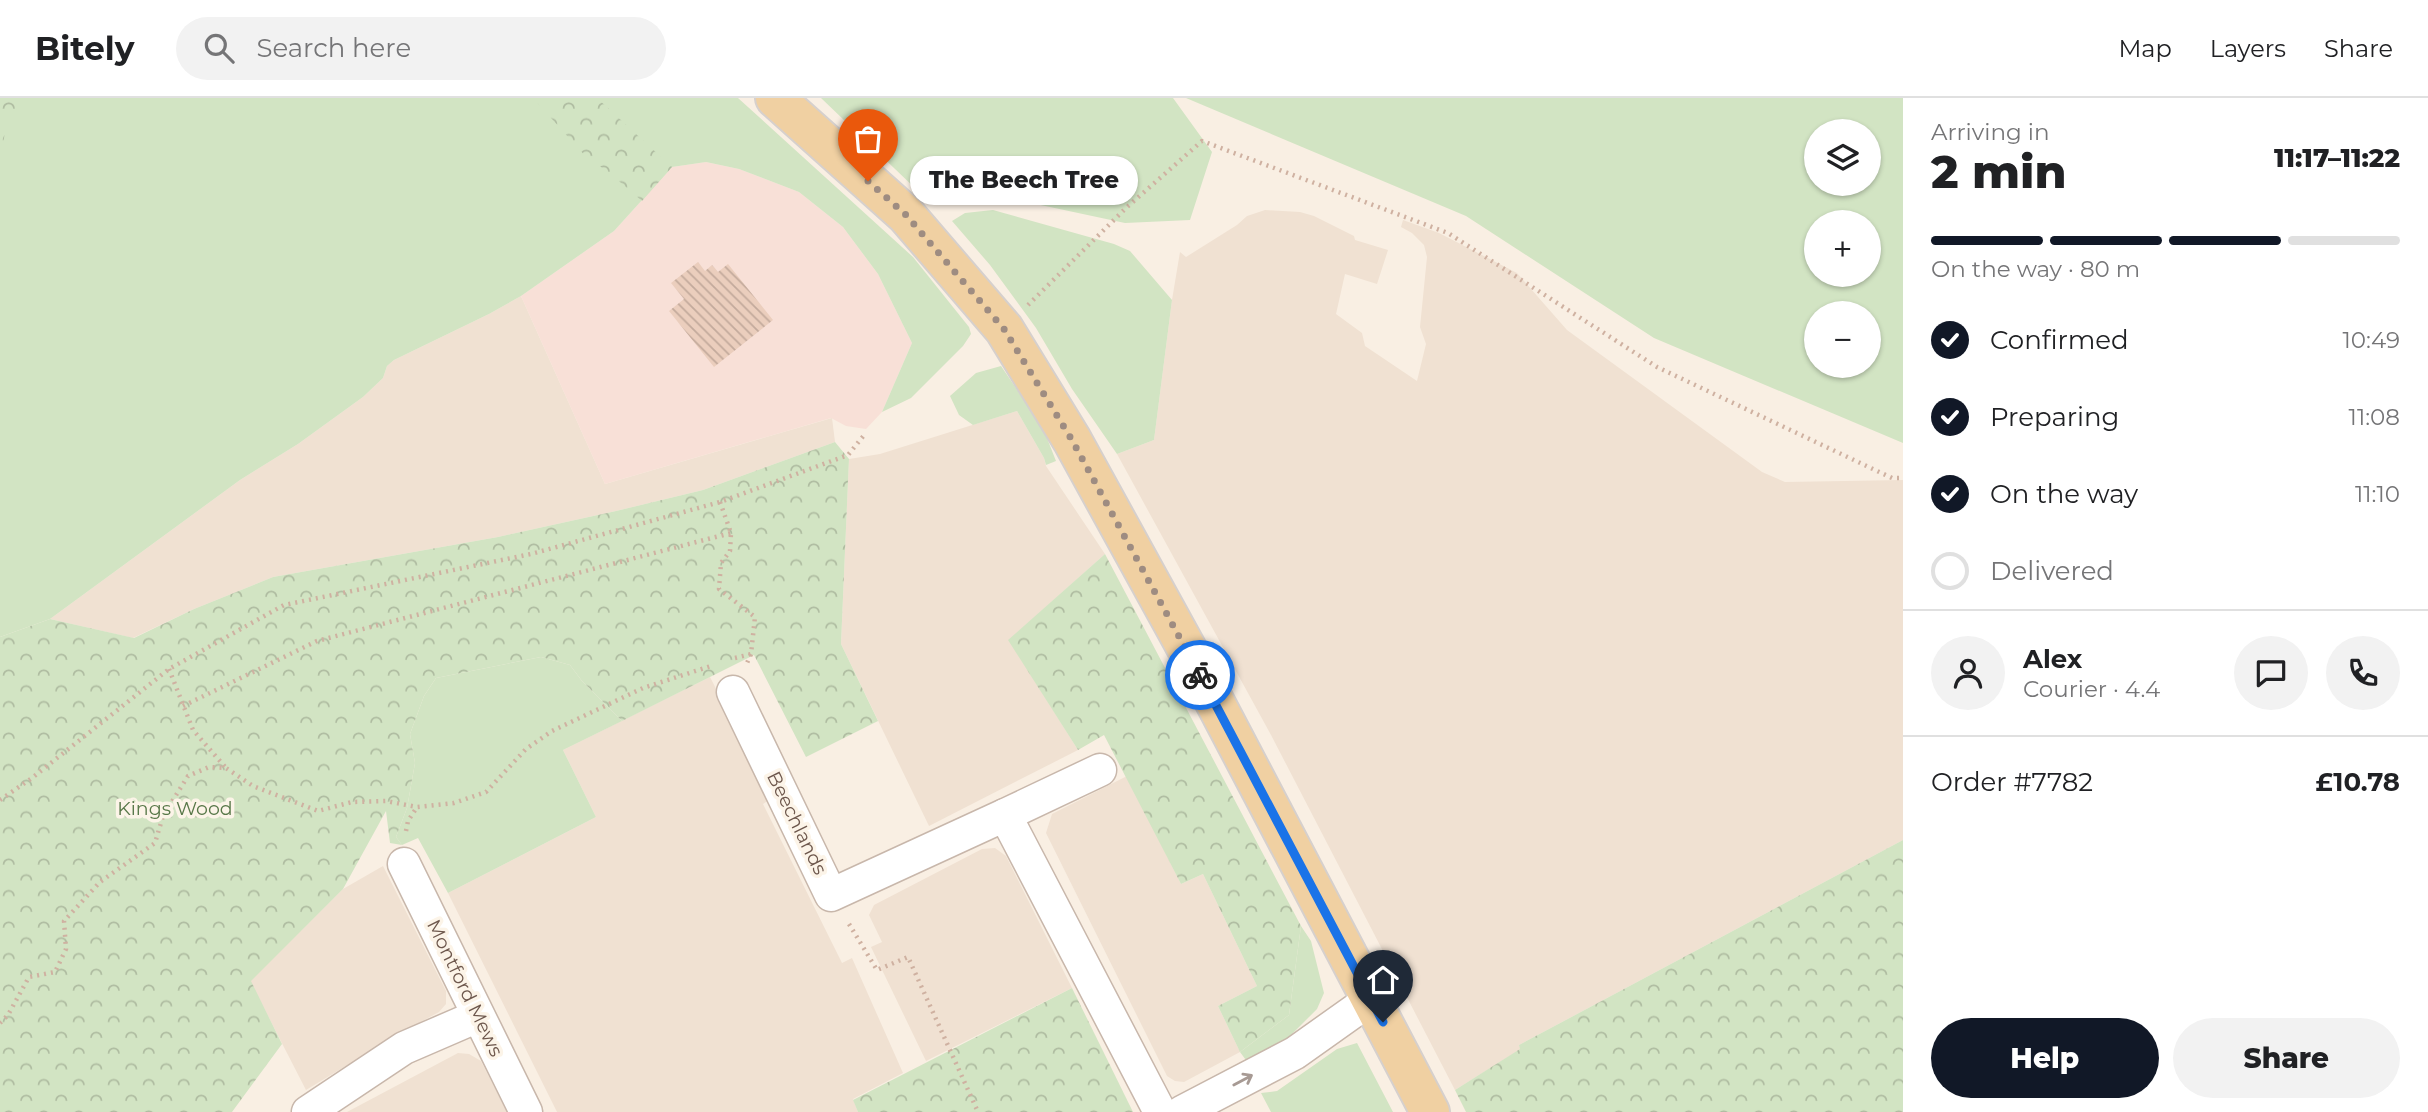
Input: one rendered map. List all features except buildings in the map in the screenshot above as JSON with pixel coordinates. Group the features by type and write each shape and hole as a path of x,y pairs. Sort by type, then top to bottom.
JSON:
{"main road":[{"path":"775,98 906,215 1004,329 1072,440 1187,649 1430,1112"}],"street":[{"name":"Beechlands","path":"733,692 831,895 1100,770"},
{"path":"1006,815 1160,1112"},
{"name":"Montford Mews","path":"404,864 526,1112"},
{"path":"1182,1112 1295,1053 1371,999"},
{"path":"308,1112 404,1048 478,1016"}],"path":[{"path":"1004,329 1126,208 1202,141 1448,233 1657,367 1892,478 1903,478"},
{"path":"0,800 32,778 169,669 284,605 531,554 720,502 848,454 865,434"},
{"path":"720,502 731,533 730,551 721,563 719,589 755,617 751,654 733,692"},
{"path":"183,706 317,641 731,533"},
{"path":"728,660 751,654"},
{"path":"169,669 192,730 226,768 253,786 318,811 352,802 386,801 417,807 454,803 486,792 526,749 552,731 643,688 716,664"},
{"path":"0,1023 8,1015 29,976 55,972 66,949 64,921 100,882 155,843 163,816 188,776 209,766 226,768"},
{"path":"831,895 877,970 908,957 978,1112"}],"shaded area":[{"path":"706,162 739,169 799,192 843,227 878,274 912,343 882,412 866,429 846,426 831,418 605,484 521,296 614,231 672,167"},
{"path":"1265,210 1300,212 1314,216 1354,236 1355,240 1388,250 1377,284 1345,274 1336,314 1362,333 1365,346 1417,381 1426,344 1420,327 1427,257 1424,245 1401,227 1403,220 1439,233 1517,273 1567,330 1762,472 1785,482 1903,480 1903,840 1519,1045 1521,1049 1455,1090 1271,735 1117,454 1154,440 1180,252 1186,257 1247,216"},
{"path":"521,296 605,484 832,418 835,442 703,490 616,511 498,537 273,577 194,609 133,638 50,619 240,480 298,444 363,397 383,378 387,366 394,360"},
{"path":"1017,411 1046,466 1105,554 1009,640 1078,750 929,826 841,644 849,459 880,454"},
{"path":"710,677 772,798 763,804 842,963 852,958 903,1073 853,1099 858,1112 557,1112 448,893 596,817 563,750"},
{"path":"1127,776 1181,884 1203,874 1257,986 1218,1006 1240,1052 1184,1082 1167,1076 1046,833 1052,814"},
{"path":"995,848 1006,856 1072,988 926,1061 871,947 882,942 869,915 874,905 982,849"},
{"path":"383,866 446,991 446,1004 439,1012 415,1025 417,1030 344,1067 306,1090 250,981 343,889"},
{"path":"458,1053 469,1054 481,1061 507,1112 347,1112"}],"green space":[{"path":"0,98 738,98 913,257 969,327 971,334 963,346 911,398 882,412 912,343 878,274 843,227 799,192 739,169 706,162 672,167 614,231 521,296 394,360 387,366 383,378 363,397 298,444 240,480 50,619 0,637"},
{"path":"0,98 35,98 6,126 0,151"},
{"path":"533,98 597,98 672,167 642,201 606,170 588,159"},
{"path":"821,98 1173,98 1212,152 1190,220 1125,223 965,189 919,192"},
{"path":"1186,98 1903,98 1903,443 1654,338 1466,216"},
{"path":"993,210 1114,244 1130,251 1172,300 1154,440 1117,454 1072,389 1036,328 990,265 952,221 965,213"},
{"path":"1001,366 1043,428 1056,461 1046,465 1017,411 973,425 959,415 950,396 976,373"},
{"name":"Kings Wood","path":"835,442 849,459 841,644 878,721 806,757 754,655 622,721 570,665 541,657 436,678 424,696 410,734 415,763 407,808 396,837 402,845 390,843 386,811 343,889 251,981 282,1044 232,1112 0,1112 0,637 50,619 134,638 194,609 273,577 498,537 616,511 703,490"},
{"path":"1105,554 1301,926 1289,1015 1240,1052 1218,1006 1257,986 1203,874 1181,884 1104,735 1078,750 1008,640"},
{"path":"541,657 570,665 622,721 563,750 596,817 448,893 418,838 402,845 396,837 407,808 415,763 410,734 424,696 436,678"},
{"path":"1903,840 1903,1112 1466,1112 1455,1090 1520,1049 1519,1045"},
{"path":"1301,926 1311,941 1324,993 1317,1009 1273,1053 1251,1067 1240,1052 1289,1015"},
{"path":"1072,988 1133,1112 858,1112 853,1100"},
{"path":"1357,1043 1393,1112 1271,1112 1261,1093 1277,1091 1337,1049"}],"way so far":[{"path":"868,181 906,215 1004,329 1072,440 1200,675"}],"place":[{"name":"The Beech Tree","path":"868,181"}],"route":[{"path":"1200,675 1383,1022"}]}
